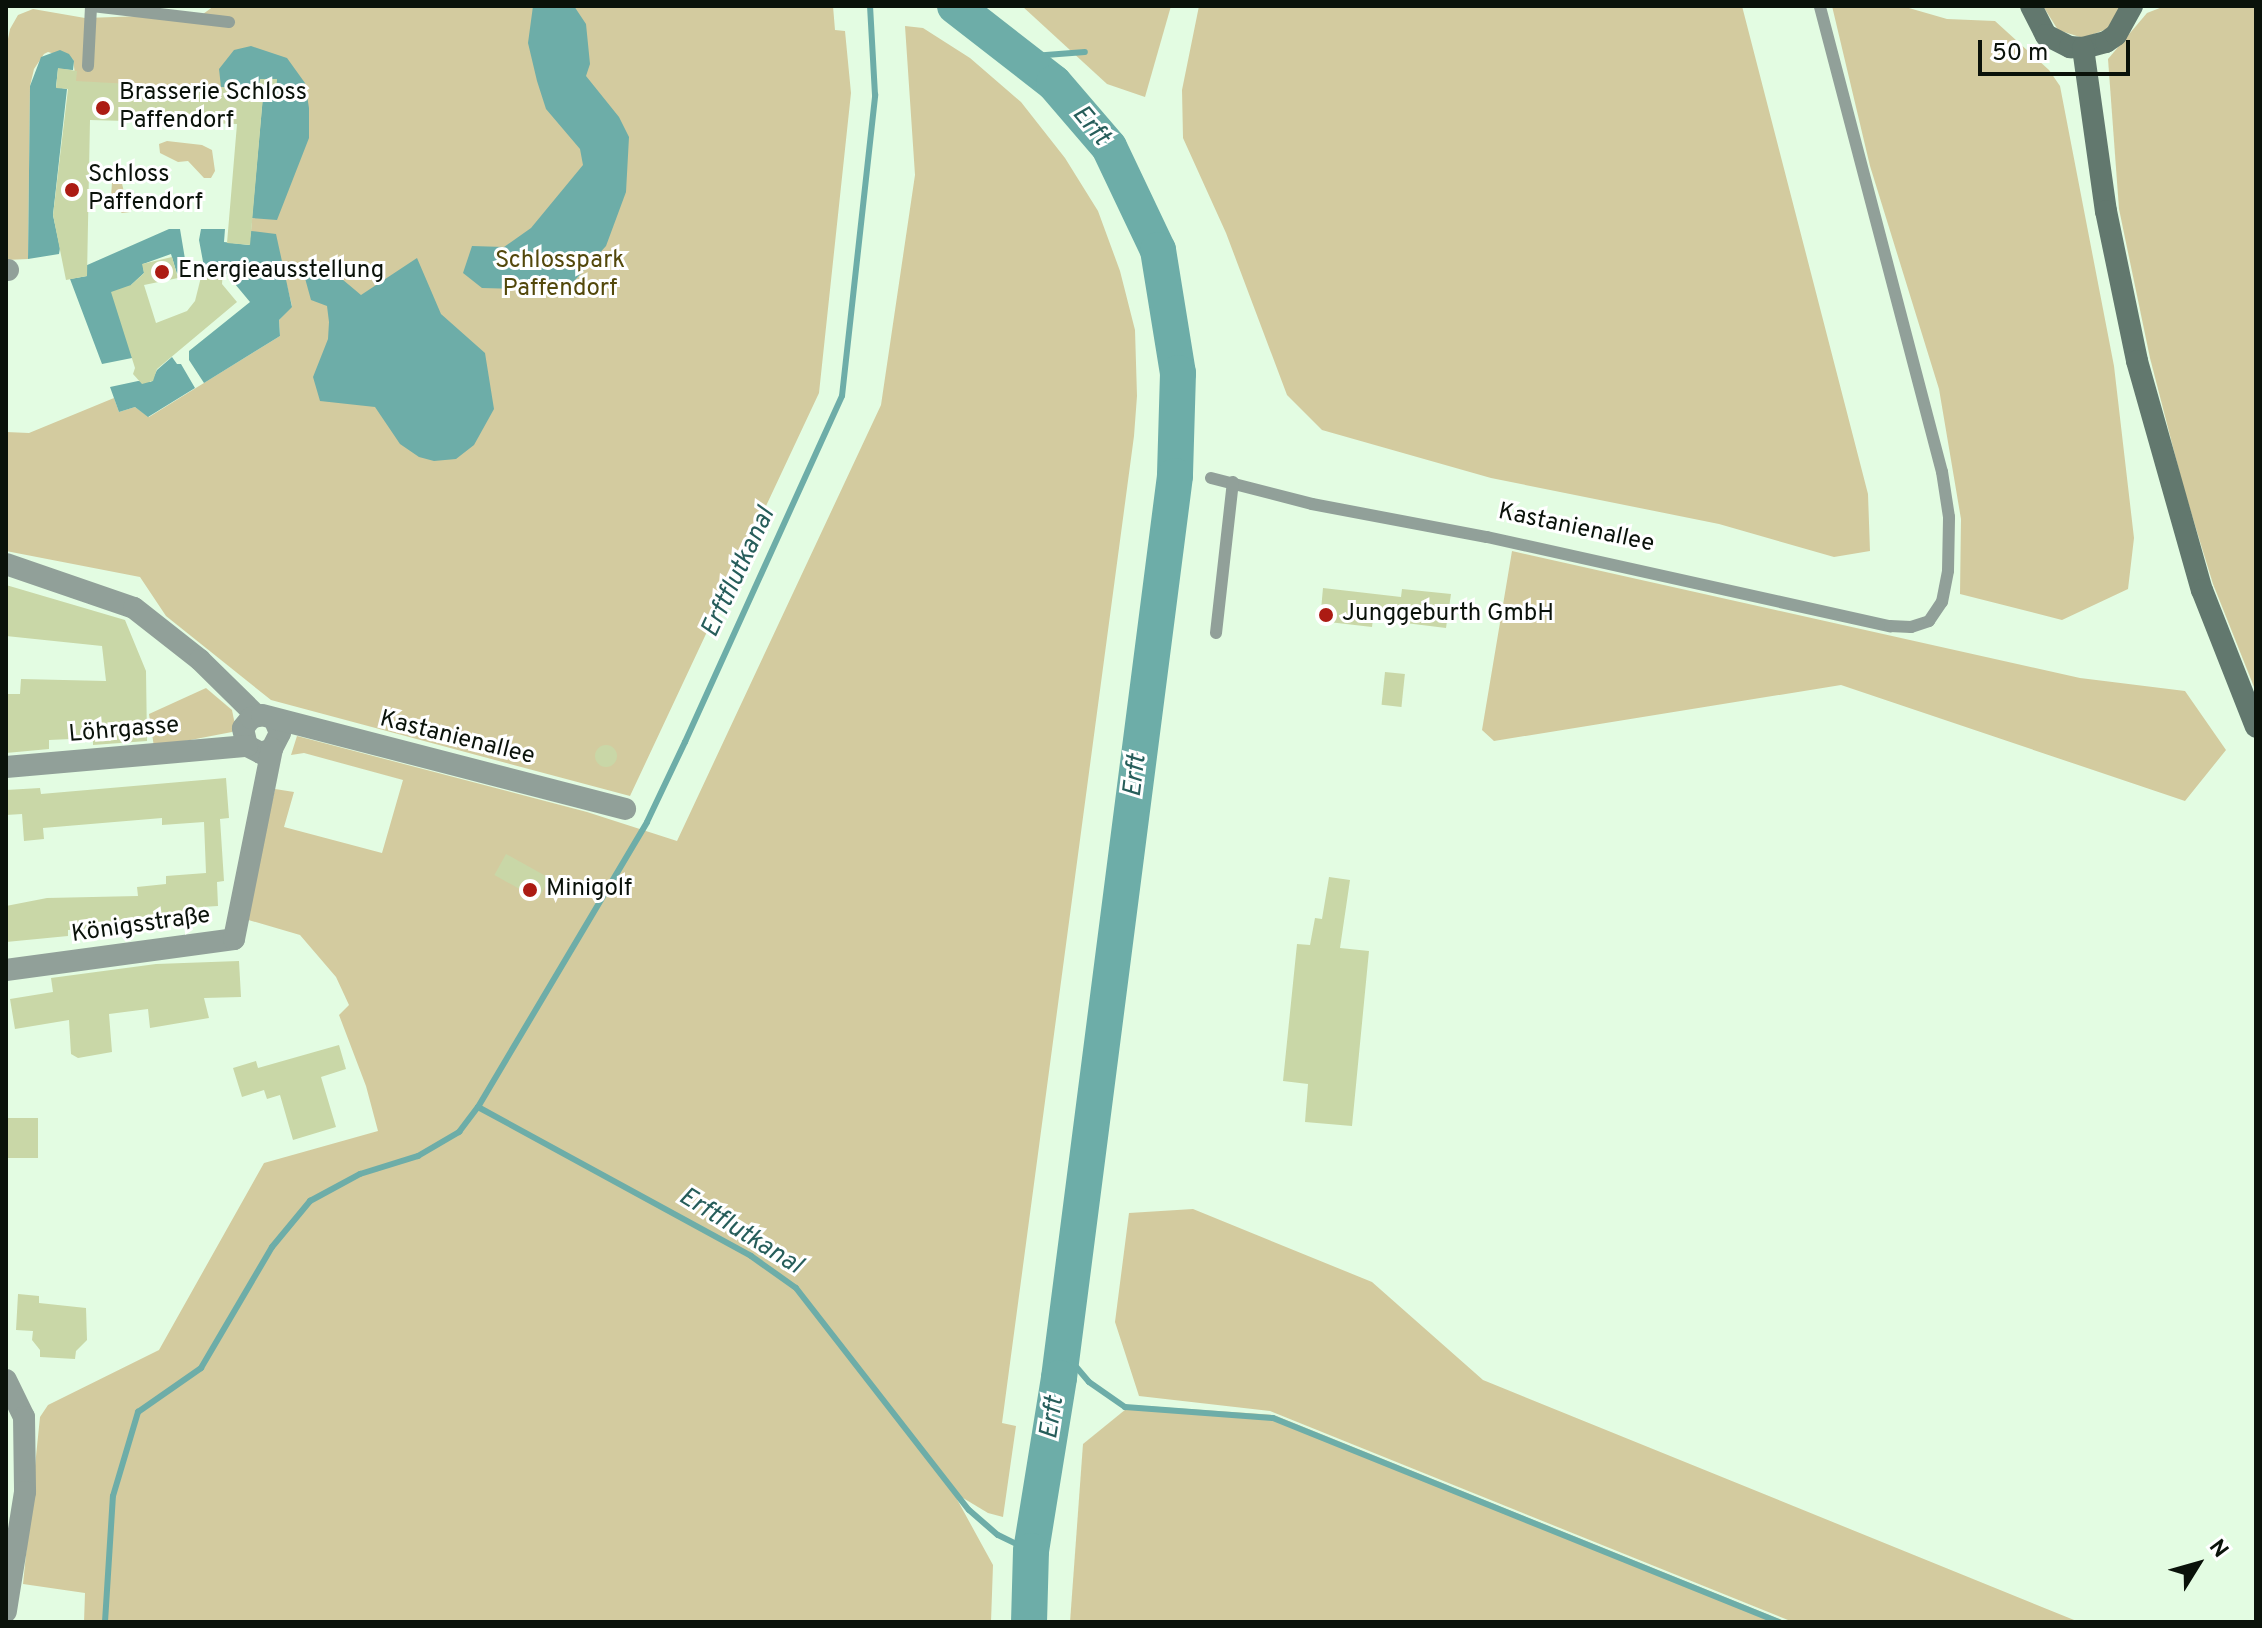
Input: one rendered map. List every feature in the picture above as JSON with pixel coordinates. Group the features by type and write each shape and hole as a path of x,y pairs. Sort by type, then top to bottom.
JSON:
{"main road":[{"path":"2031,6 2046,35 2070,47 2083,48 2106,42 2116,35 2132,6"},
{"path":"2083,48 2106,211 2137,361 2202,590 2256,727"}],"street":[{"path":"6,564 134,608 200,660 266,718 280,733 272,749 261,753 247,746 243,728 266,718"},
{"name":"Kastanienallee","path":"266,718 625,809"},
{"name":"Löhrgasse","path":"6,767 247,746"},
{"name":"Königsstraße","path":"6,970 187,948 234,939 272,749"},
{"path":"6,1380 24,1417 25,1492 6,1611"}],"lane":[{"path":"88,66 92,6 229,22"},
{"name":"Kastanienallee","path":"1211,478 1312,504 1487,537 1890,626 1911,627 1929,621 1942,602 1948,571 1949,517 1942,472 1820,6"},
{"path":"1216,633 1233,482"}],"green space":[{"name":"Schlosspark Paffendorf","path":"214,6 833,6 835,30 845,31 851,93 819,393 630,796 271,700 166,616 140,577 6,551 6,432 29,433 114,398 119,412 135,407 149,417 280,336 279,320 292,306 287,286 251,231 263,96 276,79 260,79 259,89 76,82 73,59 48,52 44,54 34,69 30,86 28,259 6,260 6,49 10,29 18,15 33,9 85,18 203,14"},
{"path":"1022,6 1171,6 1145,97 1107,84"},
{"path":"1199,6 1742,6 1868,494 1870,551 1834,557 1719,524 1491,478 1322,430 1287,395 1226,233 1183,138 1182,90"},
{"path":"1832,6 1902,6 1947,19 1995,21 2049,70 2060,86 2114,366 2134,538 2128,589 2062,620 1960,594 1961,519 1939,389 1870,166"},
{"path":"2043,6 2121,6 2107,29 2083,38 2058,30"},
{"path":"2165,6 2256,6 2256,692 2213,584 2183,486 2150,358 2119,209 2108,59 2147,13"},
{"path":"905,26 923,28 970,58 1021,102 1065,158 1098,211 1120,271 1135,330 1137,396 1134,436 1002,1423 1016,1426 1003,1517 988,1513 953,1492 993,1565 991,1622 84,1622 85,1593 23,1584 40,1417 48,1405 159,1350 264,1163 378,1131 366,1086 339,1015 349,1005 336,977 300,935 245,919 275,789 294,792 284,827 382,853 403,780 304,753 291,755 297,736 587,812 677,841 881,405 915,175"},
{"path":"167,141 202,145 212,150 215,171 211,178 204,178 188,161 178,162 160,153 159,144"},
{"path":"118,167 124,192 135,204 130,212 122,213 111,197 113,168"},
{"path":"1512,551 2080,678 2185,691 2226,750 2185,801 1841,685 1494,741 1482,730"},
{"path":"206,688 232,710 235,725 232,732 154,747 149,714"},
{"path":"1193,1209 1372,1282 1483,1380 2079,1622 1793,1622 1270,1411 1139,1396 1115,1322 1129,1213"},
{"path":"1131,1405 1274,1415 1787,1622 1070,1622 1083,1444"}],"water":[{"path":"533,6 574,6 586,24 590,64 586,76 619,117 629,137 626,192 606,246 566,290 482,288 463,273 472,246 504,247 531,228 583,165 580,149 546,109 537,81 528,43"},
{"path":"251,46 287,58 305,83 309,108 309,138 277,220 252,218 263,96 277,80 260,79 259,89 221,87 219,69 234,50"},
{"path":"60,50 69,54 74,61 73,70 58,69 56,87 67,89 53,215 60,248 59,254 28,259 30,86 41,57"},
{"path":"169,229 180,229 185,259 177,274 171,254 143,264 144,273 131,285 132,358 102,364 70,279 87,276 85,266"},
{"path":"201,229 225,229 224,242 249,245 251,231 276,234 292,307 279,320 280,336 204,383 189,360 189,351 250,302 220,266 213,263 204,267 199,240"},
{"path":"417,258 441,314 485,353 494,409 474,445 456,459 434,461 419,457 400,444 375,407 320,401 313,377 328,339 329,322 327,306 311,300 303,271 336,274 361,295"},
{"path":"172,357 177,364 181,364 195,388 148,417 135,407 119,412 110,387 138,381 151,382 157,370"}],"building":[{"name":"Schloss Paffendorf","path":"58,68 77,71 76,81 166,86 259,89 260,79 277,79 276,96 263,96 250,245 227,243 237,124 90,120 87,276 66,280 53,215 68,89 56,88"},
{"name":"Schloss Paffendorf","path":"172,257 178,278 144,285 156,323 187,311 195,301 203,269 217,262 223,270 222,284 237,302 157,369 153,381 142,384 133,374 135,368 111,292 131,285 144,273 142,264"},
{"path":"6,585 125,620 146,671 147,741 93,745 93,738 49,740 49,749 6,753 6,694 20,694 21,679 106,681 102,646 6,636"},
{"path":"1323,588 1401,597 1402,589 1451,594 1446,628 1373,619 1372,627 1320,621"},
{"path":"1385,672 1405,674 1401,707 1382,705"},
{"path":"606,745 614,748 617,756 614,764 606,767 598,764 595,756 598,748"},
{"path":"226,778 229,818 220,819 224,881 217,882 218,906 185,908 185,914 140,917 140,929 110,932 109,927 68,930 68,936 6,942 6,906 47,898 138,896 137,887 166,884 166,876 206,873 204,822 162,825 162,818 43,828 44,839 24,841 22,814 6,815 6,790 40,788 41,794"},
{"path":"506,854 550,878 538,899 494,875"},
{"path":"1329,877 1350,880 1340,948 1369,951 1352,1126 1305,1122 1308,1084 1283,1081 1297,944 1310,945 1315,918 1322,919"},
{"path":"239,961 241,997 204,998 209,1018 150,1028 148,1009 109,1014 112,1052 78,1058 71,1054 69,1020 15,1029 10,999 53,992 51,978 156,964"},
{"path":"339,1045 346,1069 321,1077 336,1127 293,1140 280,1095 267,1099 264,1090 242,1097 233,1068 256,1061 258,1068"},
{"path":"6,1118 38,1118 38,1158 6,1158"},
{"path":"18,1294 39,1296 39,1303 86,1308 87,1340 76,1351 75,1359 40,1357 40,1350 32,1340 33,1331 16,1330"}],"waterway":[{"name":"Erftflutkanal","path":"105,1622 113,1496 138,1412 201,1368 272,1247 310,1201 360,1174 418,1156 459,1132 478,1107 647,822 685,742 842,396 875,95 870,6"},
{"name":"Erft","path":"955,6 1054,83 1109,147 1158,250 1178,373 1175,476 1059,1378 1031,1551 1029,1622"},
{"path":"1020,57 1085,52"},
{"name":"Erftflutkanal","path":"478,1107 751,1256 796,1288 969,1510 998,1535 1031,1551"},
{"path":"1061,1349 1089,1382 1125,1407 1273,1418 1779,1622"}],"place":[{"name":"Brasserie Schloss Paffendorf","path":"103,108"},
{"name":"Schloss Paffendorf","path":"72,190"},
{"name":"Energieausstellung","path":"162,272"},
{"name":"Junggeburth GmbH","path":"1326,615"},
{"name":"Minigolf","path":"530,890"}]}
